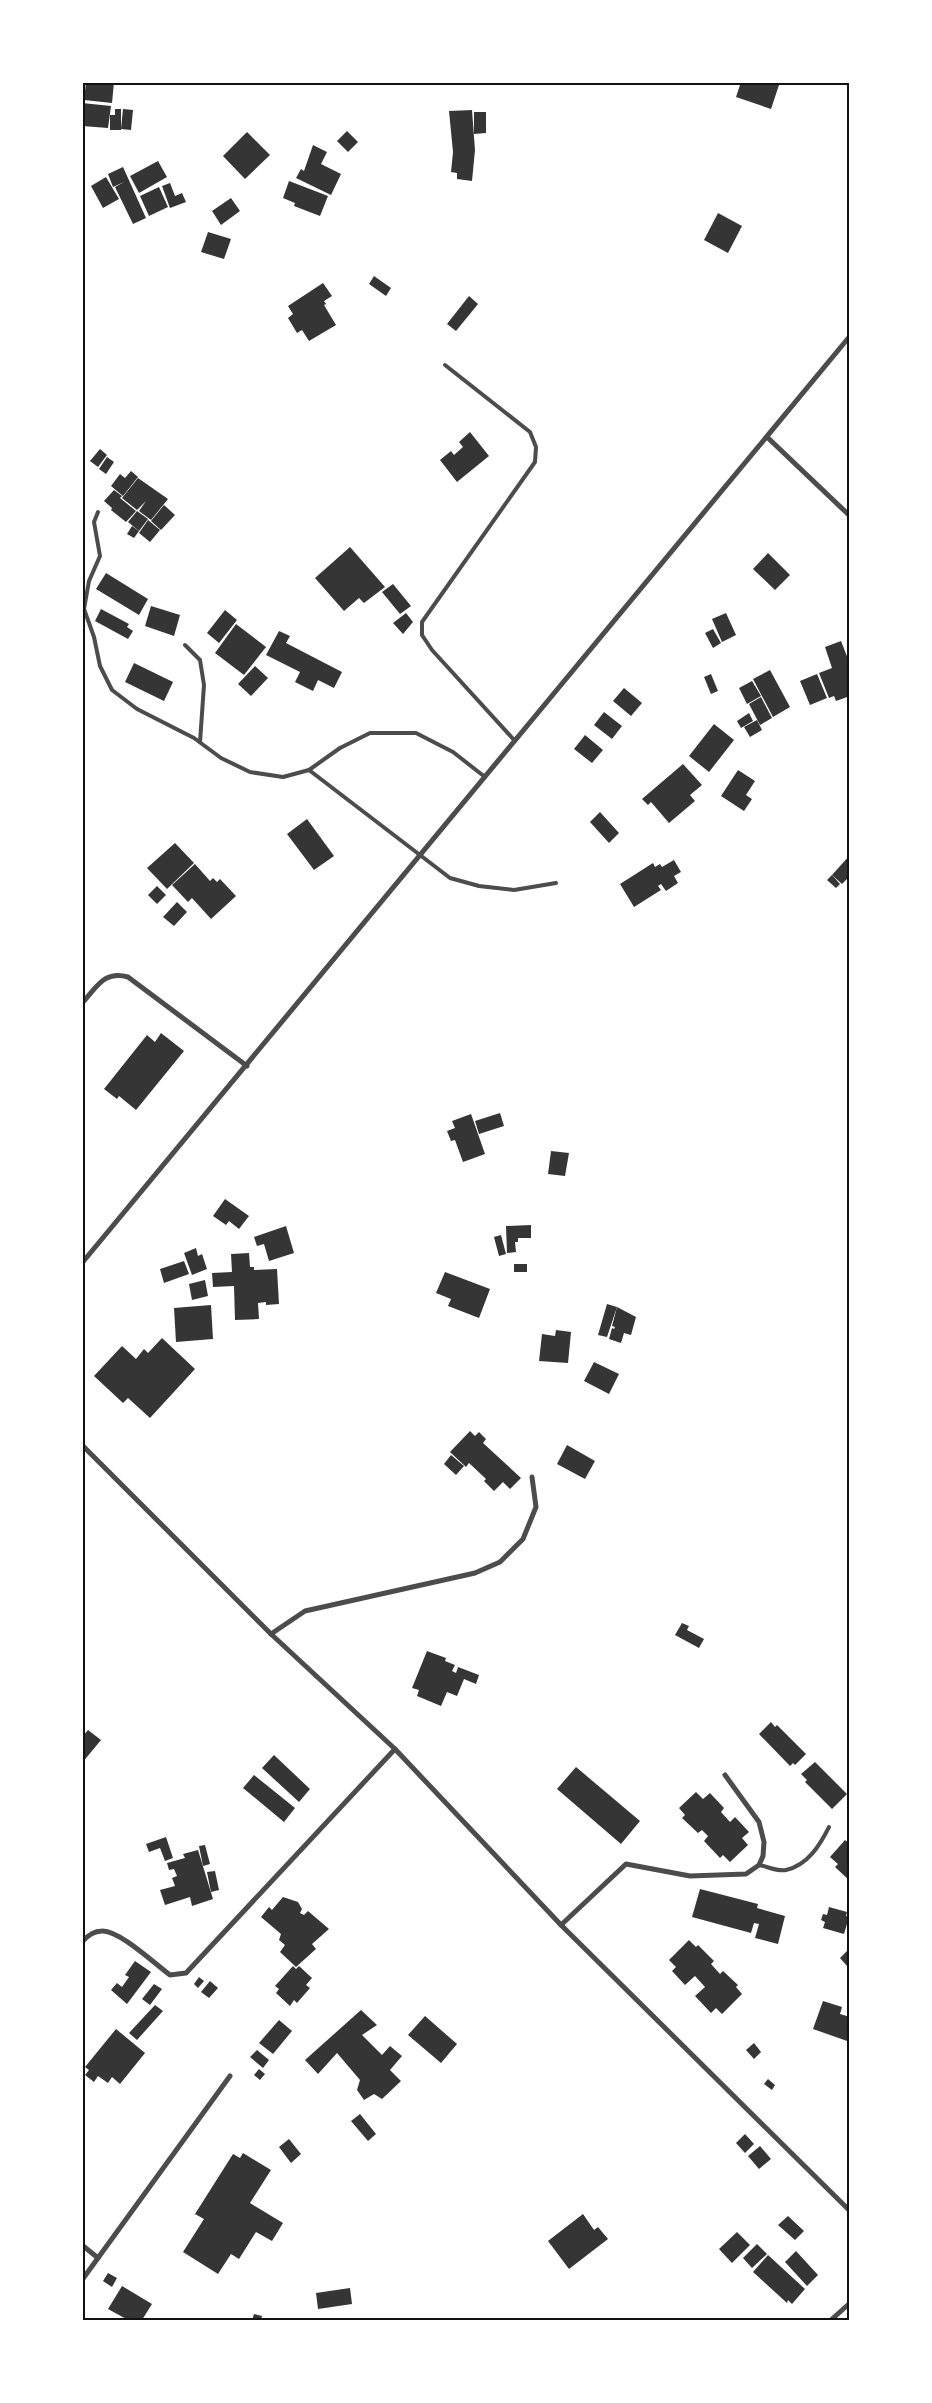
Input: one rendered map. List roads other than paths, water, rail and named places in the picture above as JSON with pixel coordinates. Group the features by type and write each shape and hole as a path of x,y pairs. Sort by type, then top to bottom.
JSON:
{"street":[{"path":"82,1263 850,336"},
{"path":"767,437 850,516"},
{"path":"82,1003 105,977 117,974 128,976 246,1066"},
{"path":"82,1445 271,1634 395,1749 561,1925 850,2211"},
{"path":"271,1634 305,1612 475,1573 500,1562 523,1539 536,1507 532,1477"},
{"path":"82,1942 88,1934 102,1930 116,1934 170,1975 186,1973 395,1749"},
{"path":"561,1925 626,1864 690,1876 746,1874 759,1865 763,1856 764,1842 759,1822 725,1775"},
{"path":"82,2280 230,2076"},
{"path":"82,2245 98,2258"},
{"path":"832,2320 850,2304"}],"lane":[{"path":"445,365 530,432 536,447 535,462 422,622 422,635 432,650 515,741"},
{"path":"98,512 94,522 100,556 89,581 84,609 94,637 100,666 112,690 137,709 200,742 221,758 250,772 284,777 309,770 340,748 370,733 416,733 453,752 486,777"},
{"path":"185,645 200,660 204,686 200,742"},
{"path":"309,770 450,878 479,886 514,890 556,883"},
{"path":"759,1865 784,1871 803,1863 820,1846 829,1827"}]}
